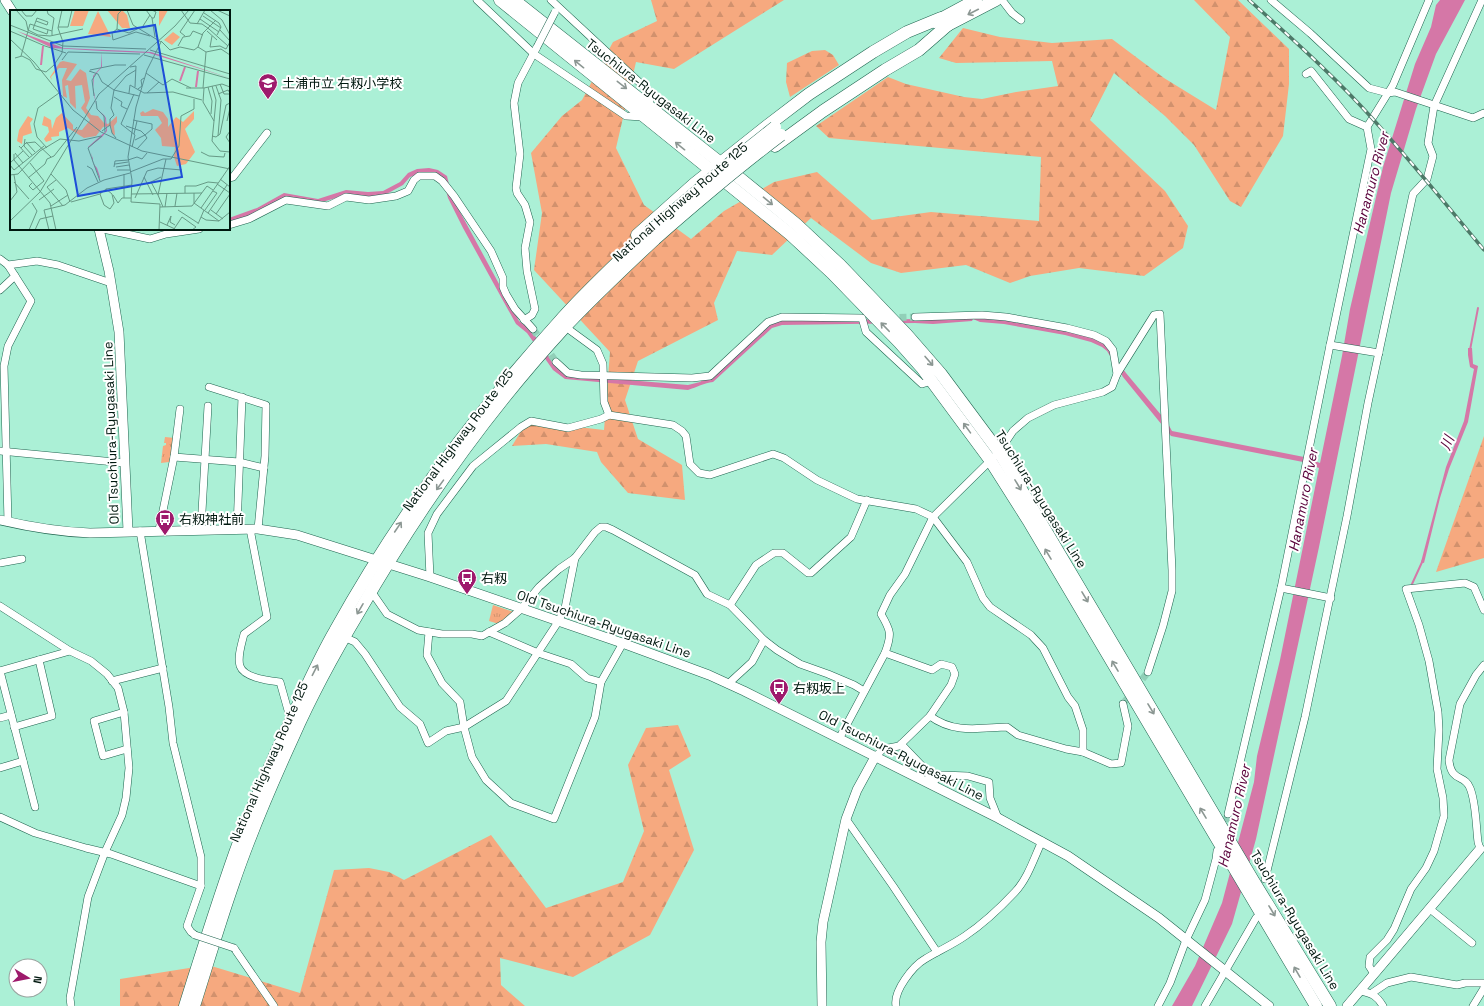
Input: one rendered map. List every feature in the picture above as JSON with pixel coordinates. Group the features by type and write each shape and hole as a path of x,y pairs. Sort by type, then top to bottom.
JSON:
{"main road":[{"name":"Tsuchiura-Ryugasaki Line","path":"500,0 710,171 790,234 832,273 899,342 994,456 1032,527 1220,849 1251,894 1316,1006"},
{"name":"Tsuchiura-Ryugasaki Line","path":"514,0 738,176 796,224 850,276 907,335 941,374 994,456 1226,835 1260,880 1330,1006"},
{"name":"National Highway Route 125","path":"185,1006 214,914 236,851 262,785 334,632 382,562 430,499 520,374 652,236 745,162 778,131 865,75 976,0"},
{"name":"National Highway Route 125","path":"946,21 996,0"},
{"path":"520,374 551,321 578,292 665,208 809,94 873,52 907,32 946,21"},
{"path":"520,374 571,331 623,277 688,217 727,184 783,140 885,70 918,50 946,21"},
{"name":"National Highway Route 125","path":"194,1006 232,886 260,814 294,734 344,637 371,591 382,562"}],"street":[{"path":"4,0 11,10"},
{"path":"477,0 536,51 626,116 644,117"},
{"path":"1002,0 1012,13 1021,20"},
{"path":"1271,0 1310,33 1369,88 1391,93 1473,118 1484,113"},
{"path":"1228,814 1281,588 1371,149 1367,127 1391,93 1429,0"},
{"path":"1260,880 1305,717 1413,194 1427,179 1433,156 1428,143 1432,105 1482,0"},
{"path":"524,320 532,315 535,309 527,271 525,248 530,222 525,205 517,193 516,188 520,154 514,103 518,83 536,51 555,4 652,94 648,105"},
{"path":"1306,74 1310,71 1349,119 1367,127"},
{"path":"230,178 233,177 267,133"},
{"path":"230,225 249,219 286,200 328,206 346,197 369,200 396,196 408,191 414,180 419,176 435,176 442,181 454,196 491,251 502,278 503,287 506,294 524,320 533,329"},
{"name":"Old Tsuchiura-Ryugasaki Line","path":"99,230 111,283 119,332 128,532 159,530 254,529 297,535 430,577 680,664 728,684 998,818 1068,856 1160,918 1187,942 1269,1006"},
{"path":"108,230 150,239 166,234 192,230"},
{"path":"0,259 8,265 31,301 8,346 5,357 3,452 4,521 62,532 128,532"},
{"path":"8,265 37,261 71,269 111,283"},
{"path":"0,290 15,276"},
{"path":"839,739 885,653 890,640 890,630 881,614 890,595 905,574 933,517 994,456 1013,431 1028,418 1054,405 1103,392 1112,387 1117,374 1154,315 1160,314 1172,591 1163,626 1148,672"},
{"path":"915,317 982,315 1006,317 1067,328 1094,335 1106,341 1113,350 1117,374"},
{"path":"556,362 568,373 581,375 692,378 710,376 768,322 782,318 862,318 866,332 922,384 932,381"},
{"path":"571,331 597,350 603,364 604,402 609,416"},
{"path":"1330,345 1379,353"},
{"path":"209,387 266,405 264,468 254,529 267,617 244,634 240,653 240,666 245,673 266,681 280,682 291,721"},
{"path":"237,529 242,397"},
{"path":"201,529 208,406"},
{"path":"159,530 174,457 180,409"},
{"path":"430,577 428,533 438,514 473,466 521,427 531,421 568,428 609,416 673,425 682,431 686,436 690,464 699,473 710,475 773,454 784,458 817,480 857,499 916,509 933,517 967,562 983,598 990,607 1031,635 1043,648 1068,697 1075,706 1083,730 1083,752"},
{"path":"3,452 125,463"},
{"path":"174,457 240,462 264,468"},
{"path":"730,605 756,565 774,553 783,553 808,573 812,573 851,537 866,500"},
{"path":"371,591 388,614 418,630 442,634 472,634 482,636 505,623 521,608 539,587 574,558 595,532 601,527 606,527 695,575 707,594 730,605 764,640 777,650 800,664 828,674 864,691"},
{"path":"140,531 170,707 173,743 201,857 201,886 187,926 195,935 234,948 274,1006"},
{"path":"344,637 355,642 365,654 400,707 420,724 428,742 446,731 464,727 506,701 558,622 565,608 574,558"},
{"path":"0,563 22,559"},
{"path":"1374,974 1369,966 1370,957 1387,940 1394,929 1411,889 1426,868 1434,851 1444,816 1443,798 1437,769 1439,730 1438,712 1430,661 1406,589 1464,583 1474,587 1484,610"},
{"path":"1281,588 1330,598"},
{"path":"0,606 70,651 90,661 106,674 120,693 124,712 128,768 126,798 122,815 105,852 88,897 70,998 71,1006"},
{"path":"429,632 427,655 442,683 460,702 464,727 472,758 486,780 511,803 554,819 595,717 601,682 623,643"},
{"path":"489,632 538,653 570,664 587,678 601,682"},
{"path":"728,684 752,662 764,640"},
{"path":"35,807 0,671 70,651"},
{"path":"822,1006 821,942 823,922 846,819 857,790 875,757 883,749 901,744 930,716 951,685 954,674 952,667 941,664 932,670 885,653"},
{"path":"14,727 52,716 39,660"},
{"path":"1347,1006 1482,847 1478,842 1471,790 1466,782 1454,775 1450,769 1450,760 1460,704 1476,675 1484,665"},
{"path":"112,681 163,668"},
{"path":"930,716 950,727 963,729 1007,727 1018,735 1066,749 1083,752 1110,764 1120,763 1124,752 1128,726 1123,704"},
{"path":"124,712 94,721 103,756 127,749"},
{"path":"0,718 11,715"},
{"path":"901,744 928,772 930,784 942,775 968,776 989,782 990,798 998,818"},
{"path":"0,768 23,761"},
{"path":"0,817 35,833 105,852 201,886"},
{"path":"846,819 894,886 937,952"},
{"path":"896,1006 898,992 902,984 910,973 924,959 965,936 987,919 1016,891 1026,877 1042,841"},
{"path":"1158,1006 1170,983 1205,900 1220,849"},
{"path":"1430,909 1472,943"},
{"path":"1204,1006 1222,969 1256,918"},
{"path":"1372,993 1387,983 1411,977 1457,985 1465,983 1484,983"},
{"path":"1473,1006 1484,988"},
{"path":"1360,991 1372,993 1379,999 1383,1006"}],"green space":[{"path":"651,0 784,0 674,69 636,62 616,148 644,205 691,239 724,211 774,182 817,172 872,220 931,212 1039,221 1041,157 829,138 816,126 888,77 906,84 964,97 982,99 1058,86 1052,61 956,63 939,58 963,28 1000,37 1052,43 1112,39 1164,78 1216,110 1230,37 1194,0 1238,0 1289,49 1289,84 1283,136 1241,207 1230,201 1194,145 1165,116 1114,73 1090,120 1165,191 1188,226 1183,248 1144,276 1079,268 1030,276 1010,283 966,265 901,273 871,263 811,218 772,255 737,251 714,303 718,320 638,361 625,400 638,439 682,465 685,500 628,493 601,462 597,452 546,444 512,446 527,421 604,430 610,352 534,270 542,213 531,153 562,116 582,100 613,42 657,21"},
{"path":"825,50 833,55 839,65 790,97 786,82 787,63 812,51"},
{"path":"1484,436 1484,558 1436,572"},
{"path":"165,437 175,438 169,462 161,463 163,446 166,445 166,443 164,443"},
{"path":"493,605 514,612 499,624 489,621"},
{"path":"678,725 691,756 669,770 694,850 650,935 573,977 500,958 501,985 525,1006 120,1006 120,979 208,965 300,993 334,870 369,868 389,872 404,880 491,835 546,908 623,882 644,831 628,765 646,728"}],"shaded area":[{"path":"1440,0 1465,0 1436,54 1416,109 1391,193 1319,547 1256,839 1232,924 1192,1006 1172,1006 1195,966 1222,903 1254,782 1257,756 1280,660 1319,468 1303,462 1171,436 1123,377 1107,351 1102,347 1091,342 1065,335 1004,324 980,322 973,319 972,321 933,324 782,325 772,328 713,382 688,390 565,379 553,370 527,333 516,324 463,228 448,198 443,179 419,174 410,177 403,185 383,196 369,197 346,195 319,203 285,198 259,212 230,223 230,218 257,208 284,193 318,199 346,190 368,192 383,191 400,182 408,173 417,169 429,168 438,170 447,176 452,197 519,321 531,330 556,367 567,375 688,385 700,382 769,324 783,320 932,319 970,316 1006,319 1066,330 1093,337 1104,343 1126,373 1167,422 1172,431 1304,457 1320,463 1350,309 1383,167 1415,64 1431,27 1436,5"},
{"path":"1468,348 1472,348 1473,364 1478,366 1468,422 1449,469 1440,498 1424,563 1421,562 1446,467 1464,421 1474,369 1470,367"}],"waterway":[{"name":"川","path":"1470,350 1478,308"},
{"name":"川","path":"1412,584 1423,560"}],"tunnel":[{"path":"889,318 915,317"},
{"path":"533,329 556,362"},
{"path":"1123,704 1148,672"},
{"path":"1223,832 1228,814"}],"railway":[{"path":"1249,0 1292,38 1347,91 1376,122 1484,250"}],"place":[{"name":"土浦市立 右籾小学校","path":"268,100"},
{"name":"右籾神社前","path":"165,536"},
{"name":"右籾","path":"467,595"},
{"name":"右籾坂上","path":"779,705"}],"water label":[{"name":"Hanamuro River","path":"1371,183"},
{"name":"Hanamuro River","path":"1303,500"},
{"name":"Hanamuro River","path":"1234,816"}]}
